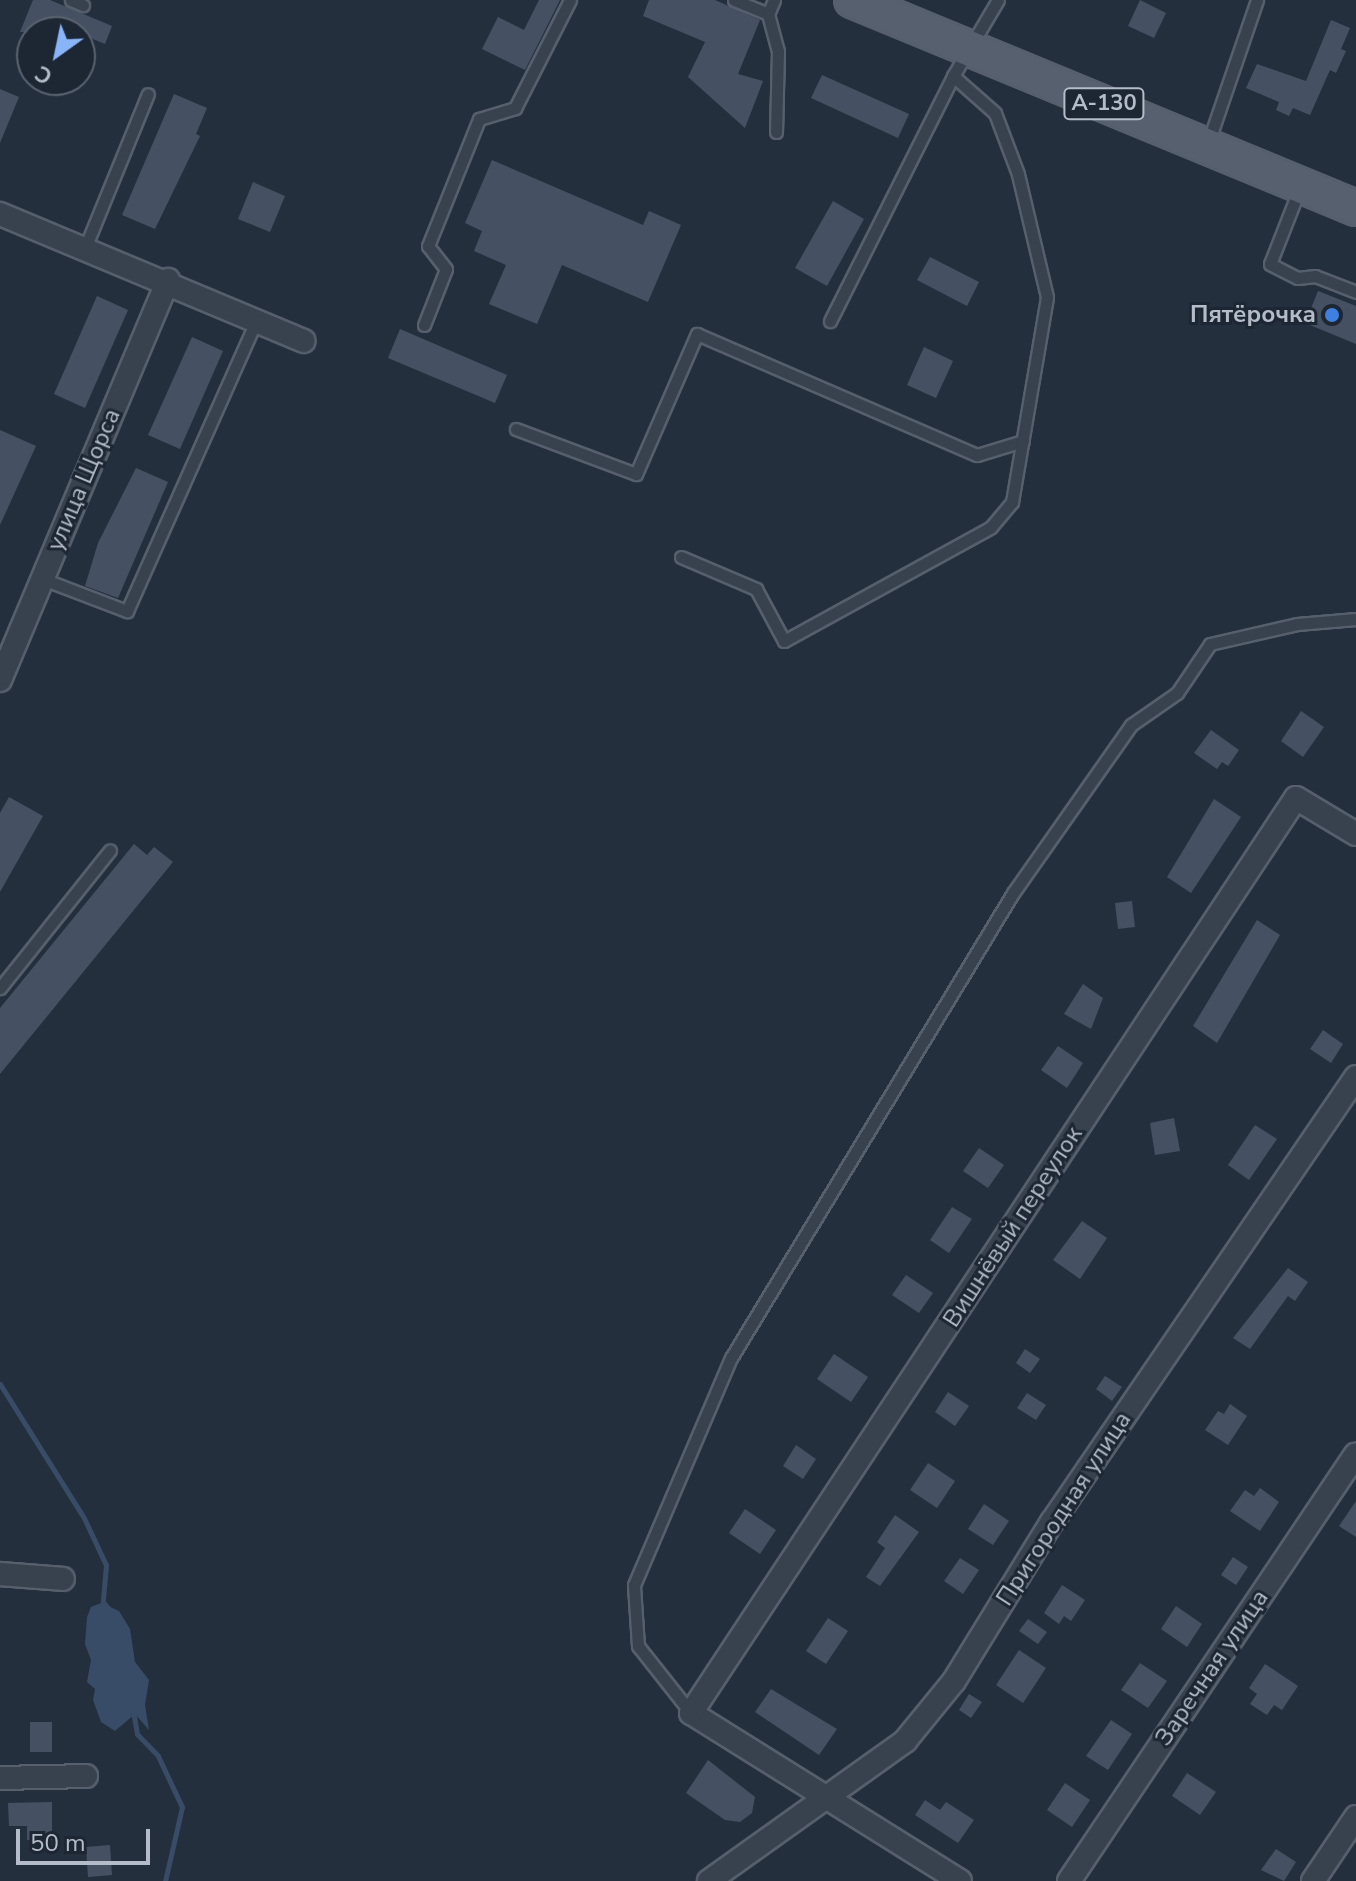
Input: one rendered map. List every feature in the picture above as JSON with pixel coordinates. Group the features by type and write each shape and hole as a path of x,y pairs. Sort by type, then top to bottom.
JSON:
{"main road":[{"name":"А-130","path":"852,0 962,62 1207,147 1356,208"}],"street":[{"path":"0,214 168,280 304,341"},
{"name":"улица Щорса","path":"0,680 168,280"},
{"name":"Вишнёвый переулок","path":"691,1713 1296,798 1356,834"},
{"name":"Пригородная улица","path":"709,1881 905,1741 954,1681 1052,1522 1356,1077"},
{"name":"Заречная улица","path":"1069,1881 1356,1454"},
{"path":"0,1574 63,1579"},
{"path":"691,1713 960,1881"},
{"path":"0,1778 86,1776"},
{"path":"1313,1881 1356,1817"}],"lane":[{"path":"71,0 83,5"},
{"path":"424,325 446,269 428,246 479,119 515,108 570,0"},
{"path":"734,0 768,14"},
{"path":"774,0 768,14 778,51 776,132"},
{"path":"830,321 962,62 998,0"},
{"path":"1207,147 1257,0"},
{"path":"681,557 756,589 784,641 991,527 1012,502 1047,297 1041,256 995,113 962,62"},
{"path":"85,248 148,94"},
{"path":"1300,185 1270,264 1298,278 1315,276 1356,292"},
{"path":"43,579 127,611 256,321"},
{"path":"516,429 636,474 697,334 977,455 1023,441"},
{"path":"691,1713 638,1646 634,1585 731,1358 997,919 1131,725 1177,693 1210,644 1297,624 1356,619"},
{"path":"0,988 110,850"}],"water":[{"path":"101,1603 119,1611 130,1629 135,1662 149,1680 145,1705 149,1730 135,1714 115,1731 101,1722 93,1700 95,1689 87,1682 91,1660 85,1644 87,1617 91,1607"}],"building":[{"path":"33,0 50,0 88,16 26,16"},
{"path":"539,0 560,0 525,70 482,49 498,17 524,30"},
{"path":"649,0 715,0 760,20 738,74 763,81 745,128 688,77 705,42 643,16"},
{"path":"1140,0 1166,13 1154,38 1128,26"},
{"path":"96,19 112,26 105,44 96,40"},
{"path":"1331,20 1350,28 1341,49 1346,51 1336,73 1330,70 1310,115 1293,108 1289,116 1276,110 1279,102 1246,88 1257,64 1306,81"},
{"path":"822,75 909,114 898,138 811,98"},
{"path":"0,89 19,97 0,143"},
{"path":"174,94 207,108 196,134 200,136 155,229 122,215"},
{"path":"492,160 643,225 649,211 681,225 648,302 562,265 537,324 489,304 506,265 474,251 482,231 465,223"},
{"path":"253,182 285,196 270,232 238,219"},
{"path":"833,201 864,219 827,286 795,268"},
{"path":"930,257 979,282 967,306 917,280"},
{"name":"Пятёрочка","path":"1318,291 1356,306 1356,344 1305,323"},
{"path":"97,296 128,310 85,408 54,394"},
{"path":"400,329 507,375 495,403 388,358"},
{"path":"192,337 223,351 180,449 148,435"},
{"path":"924,347 953,361 936,398 907,385"},
{"path":"0,430 36,446 0,525"},
{"path":"136,468 168,482 118,598 85,586 98,543"},
{"path":"1301,711 1324,727 1303,757 1281,741"},
{"path":"1211,730 1239,750 1228,766 1222,762 1217,769 1194,753"},
{"path":"9,797 43,816 0,892 0,813"},
{"path":"1214,799 1241,817 1191,893 1167,877"},
{"path":"134,844 147,855 154,847 173,862 0,1074 0,1008"},
{"path":"1132,901 1135,927 1118,929 1115,903"},
{"path":"1257,920 1280,935 1217,1043 1193,1026"},
{"path":"1083,984 1103,998 1091,1029 1064,1014"},
{"path":"1323,1030 1343,1044 1331,1063 1310,1049"},
{"path":"1058,1046 1083,1063 1067,1088 1041,1070"},
{"path":"1174,1118 1180,1151 1155,1155 1150,1123"},
{"path":"1255,1125 1277,1139 1249,1180 1228,1165"},
{"path":"979,1148 1004,1165 988,1188 963,1171"},
{"path":"952,1207 972,1219 949,1253 930,1240"},
{"path":"1082,1221 1107,1238 1080,1279 1053,1260"},
{"path":"1288,1268 1308,1282 1295,1301 1288,1296 1250,1349 1233,1338"},
{"path":"906,1275 933,1293 919,1313 892,1295"},
{"path":"1025,1349 1040,1359 1030,1373 1016,1363"},
{"path":"834,1354 868,1377 851,1402 817,1379"},
{"path":"1105,1376 1122,1387 1112,1401 1096,1389"},
{"path":"948,1392 969,1406 955,1426 935,1412"},
{"path":"1027,1393 1046,1405 1036,1420 1017,1408"},
{"path":"1230,1404 1247,1416 1228,1445 1205,1430 1218,1411 1224,1414"},
{"path":"796,1445 816,1459 803,1479 783,1466"},
{"path":"928,1463 955,1481 937,1508 910,1490"},
{"path":"1260,1488 1279,1502 1260,1531 1230,1511 1245,1490 1254,1496"},
{"path":"1356,1501 1356,1537 1339,1526"},
{"path":"984,1504 1009,1521 993,1545 968,1529"},
{"path":"745,1509 776,1530 760,1554 729,1533"},
{"path":"895,1515 919,1532 880,1586 866,1577 885,1548 877,1542"},
{"path":"1233,1557 1248,1567 1236,1585 1221,1575"},
{"path":"960,1558 979,1570 963,1594 944,1581"},
{"path":"1062,1585 1085,1600 1071,1621 1064,1616 1059,1624 1044,1613"},
{"path":"1176,1606 1202,1624 1187,1647 1161,1629"},
{"path":"828,1618 848,1631 826,1664 806,1651"},
{"path":"1028,1619 1047,1632 1038,1644 1019,1631"},
{"path":"1019,1650 1046,1668 1023,1703 996,1685"},
{"path":"1140,1663 1167,1681 1148,1708 1121,1690"},
{"path":"1265,1664 1298,1686 1282,1710 1274,1705 1267,1715 1250,1704 1257,1694 1249,1688"},
{"path":"771,1689 837,1729 819,1755 755,1712"},
{"path":"969,1694 982,1702 971,1718 959,1710"},
{"path":"1111,1720 1132,1734 1108,1770 1086,1756"},
{"path":"30,1722 52,1722 52,1752 30,1752"},
{"path":"708,1760 755,1797 752,1813 740,1822 725,1820 686,1793"},
{"path":"1187,1773 1216,1792 1200,1815 1172,1796"},
{"path":"1065,1783 1090,1800 1072,1827 1047,1810"},
{"path":"925,1800 940,1810 946,1802 974,1820 958,1843 915,1815"},
{"path":"52,1802 52,1840 27,1840 27,1826 9,1826 8,1803"},
{"path":"110,1845 112,1875 88,1877 86,1847"},
{"path":"1276,1849 1296,1862 1284,1881 1261,1870"}],"waterway":[{"path":"0,1384 84,1518 106,1565 103,1602 108,1608"},
{"path":"133,1711 137,1734 158,1756 182,1807 165,1881"}],"place":[{"name":"Пятёрочка","path":"1332,315"}]}
